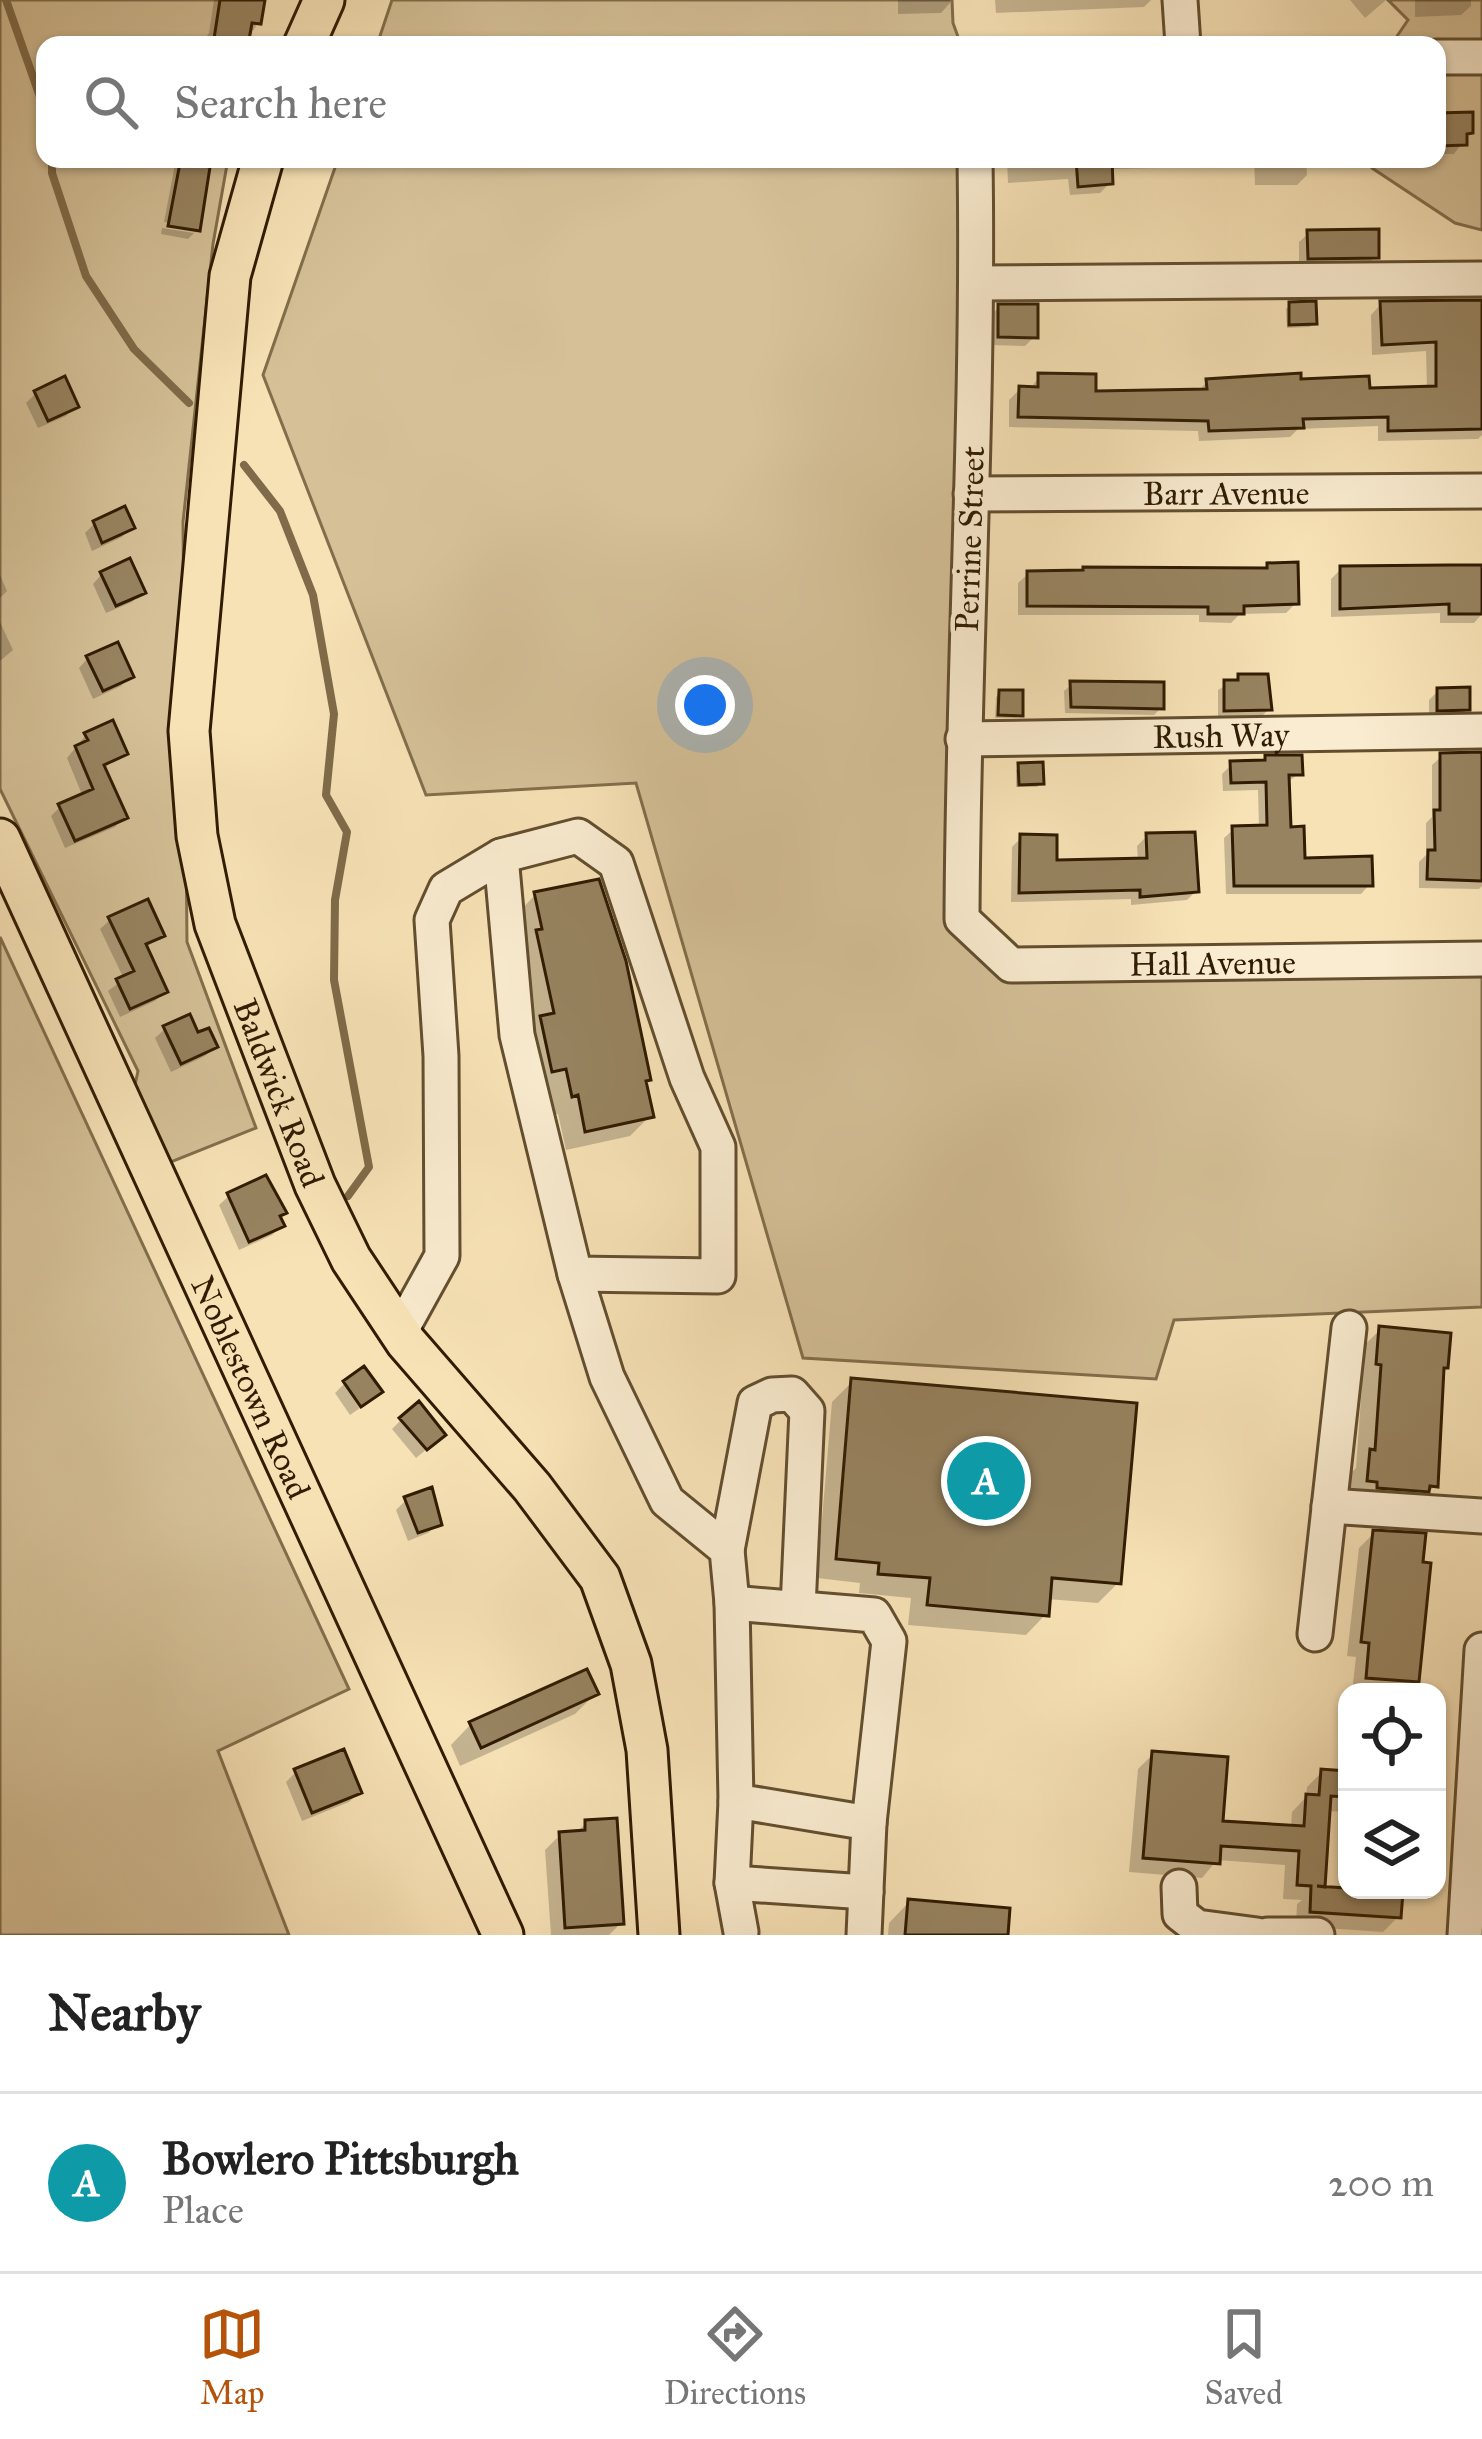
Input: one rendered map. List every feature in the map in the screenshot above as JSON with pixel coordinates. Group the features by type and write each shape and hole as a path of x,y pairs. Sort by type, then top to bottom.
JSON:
{"main road":[{"path":"308,36 324,0"},
{"name":"Baldwick Road","path":"260,168 230,276 189,731 197,836 215,924 315,1185 351,1259 400,1332 532,1487 600,1578 631,1664 647,1750 659,1935"},
{"name":"Noblestown Road","path":"0,839 503,1935"}],"street":[{"path":"1180,0 1182,36"},
{"path":"1446,57 1482,57"},
{"name":"Perrine Street","path":"962,919 977,283 975,168"},
{"path":"977,283 1482,279"},
{"name":"Barr Avenue","path":"971,494 1482,491"},
{"name":"Rush Way","path":"963,740 1482,731"},
{"path":"400,1332 442,1256 441,1056 432,920 446,889 501,856 578,836 616,863 687,1078 718,1147 720,1190 718,1276 575,1274"},
{"path":"501,856 517,1035 575,1274 607,1377 667,1502 727,1550"},
{"name":"Hall Avenue","path":"962,919 1011,965 1482,959"},
{"path":"1315,1634 1349,1328"},
{"path":"751,1934 732,1883 736,1801 727,1550 755,1403 772,1395 792,1394 807,1412 798,1608"},
{"path":"1329,1506 1482,1516"},
{"path":"732,1603 874,1615 889,1641 869,1823 864,1935"},
{"path":"1465,1935 1482,1650"},
{"path":"736,1801 869,1823"},
{"path":"732,1883 866,1892"},
{"path":"1179,1887 1180,1914 1197,1927 1257,1935"},
{"path":"1268,1935 1317,1935"}],"shaded area":[{"path":"0,0 256,0 250,36 36,36 36,168 226,168 213,244 183,522 187,942 256,1128 161,1166 121,1150 138,1071 0,789"},
{"path":"392,0 952,0 958,36 380,36"},
{"path":"1388,0 1482,0 1482,230 1455,223 1372,168 1446,168 1446,36 1397,36 1408,20"},
{"path":"335,168 970,168 974,933 1028,964 1482,959 1482,1307 1174,1320 1156,1379 803,1358 636,783 426,795 263,375"},
{"path":"0,937 349,1689 218,1751 289,1935 0,1935"}],"building":[{"path":"220,0 265,0 261,24 252,23 250,36 214,36"},
{"path":"1473,112 1473,133 1467,134 1467,145 1446,146 1446,113"},
{"path":"179,168 210,168 200,231 168,226"},
{"path":"1077,168 1112,168 1113,184 1078,187"},
{"path":"1379,229 1379,258 1308,259 1307,230"},
{"path":"1482,300 1482,429 1388,431 1388,417 1303,419 1304,428 1209,431 1208,421 1018,417 1019,386 1038,387 1038,373 1096,374 1096,391 1207,389 1206,379 1301,373 1301,379 1369,376 1370,388 1436,386 1436,342 1382,345 1380,301"},
{"path":"1316,301 1317,324 1289,325 1289,302"},
{"path":"998,304 1038,304 1038,338 998,337"},
{"path":"65,376 79,407 48,421 34,391"},
{"path":"125,506 135,528 102,543 93,521"},
{"path":"130,558 146,593 116,606 100,572"},
{"path":"1298,562 1299,604 1244,606 1244,614 1208,614 1208,607 1027,606 1027,571 1267,568 1267,563"},
{"path":"1482,565 1482,614 1449,614 1449,604 1340,609 1340,566"},
{"path":"118,642 134,677 103,691 86,656"},
{"path":"1238,674 1268,674 1272,710 1224,711 1224,680 1238,680"},
{"path":"1070,681 1164,682 1164,709 1071,707"},
{"path":"1470,687 1470,710 1437,711 1437,688"},
{"path":"999,690 1023,690 1023,716 998,715"},
{"path":"113,720 128,754 104,765 128,818 75,841 58,804 93,789 75,746 88,740 84,733"},
{"path":"1482,752 1482,881 1427,879 1428,850 1435,850 1434,810 1440,810 1440,753"},
{"path":"1265,755 1302,755 1303,775 1289,775 1291,827 1304,826 1305,858 1372,856 1373,886 1234,886 1232,826 1267,825 1266,782 1231,783 1230,761 1265,760"},
{"path":"1043,762 1044,784 1019,785 1018,763"},
{"path":"1195,832 1199,892 1140,897 1140,890 1019,893 1020,834 1057,835 1057,860 1147,858 1146,833"},
{"path":"599,879 626,961 654,1117 585,1132 578,1095 572,1097 566,1069 552,1072 540,1016 554,1013 536,930 542,929 534,892"},
{"path":"148,899 165,936 146,944 168,992 130,1009 116,979 134,971 108,917"},
{"path":"190,1014 198,1032 209,1028 218,1047 181,1064 163,1026"},
{"path":"266,1175 287,1213 280,1216 285,1226 249,1242 227,1193"},
{"path":"1379,1326 1451,1333 1448,1368 1444,1368 1438,1487 1430,1486 1429,1492 1377,1488 1377,1482 1367,1481 1370,1449 1375,1450"},
{"path":"364,1366 383,1392 361,1407 343,1381"},
{"path":"851,1378 1137,1403 1121,1584 1052,1578 1049,1616 927,1605 930,1578 878,1574 879,1563 836,1559"},
{"path":"419,1401 446,1435 427,1450 399,1418"},
{"path":"432,1487 442,1525 418,1533 404,1497"},
{"path":"1373,1530 1426,1533 1423,1562 1431,1563 1419,1682 1366,1678 1369,1643 1361,1642"},
{"path":"587,1669 599,1694 481,1748 469,1722"},
{"path":"344,1749 362,1793 312,1813 294,1769"},
{"path":"1152,1751 1228,1757 1223,1821 1304,1826 1306,1794 1319,1795 1321,1769 1338,1770 1338,1796 1331,1796 1325,1887 1338,1888 1338,1899 1402,1899 1401,1918 1310,1912 1311,1886 1297,1885 1299,1851 1221,1846 1220,1864 1143,1858"},
{"path":"617,1818 624,1924 565,1928 559,1832 585,1830 585,1820"},
{"path":"908,1899 1010,1908 1008,1935 905,1935"}],"waterway":[{"path":"6,0 36,85"},
{"path":"52,168 86,276 134,349 189,403"},
{"path":"244,465 280,511 313,595 334,714 326,795 347,832 335,900 334,980 369,1167 348,1196"}],"place":[{"name":"Bowlero Pittsburgh","path":"986,1481"}]}
